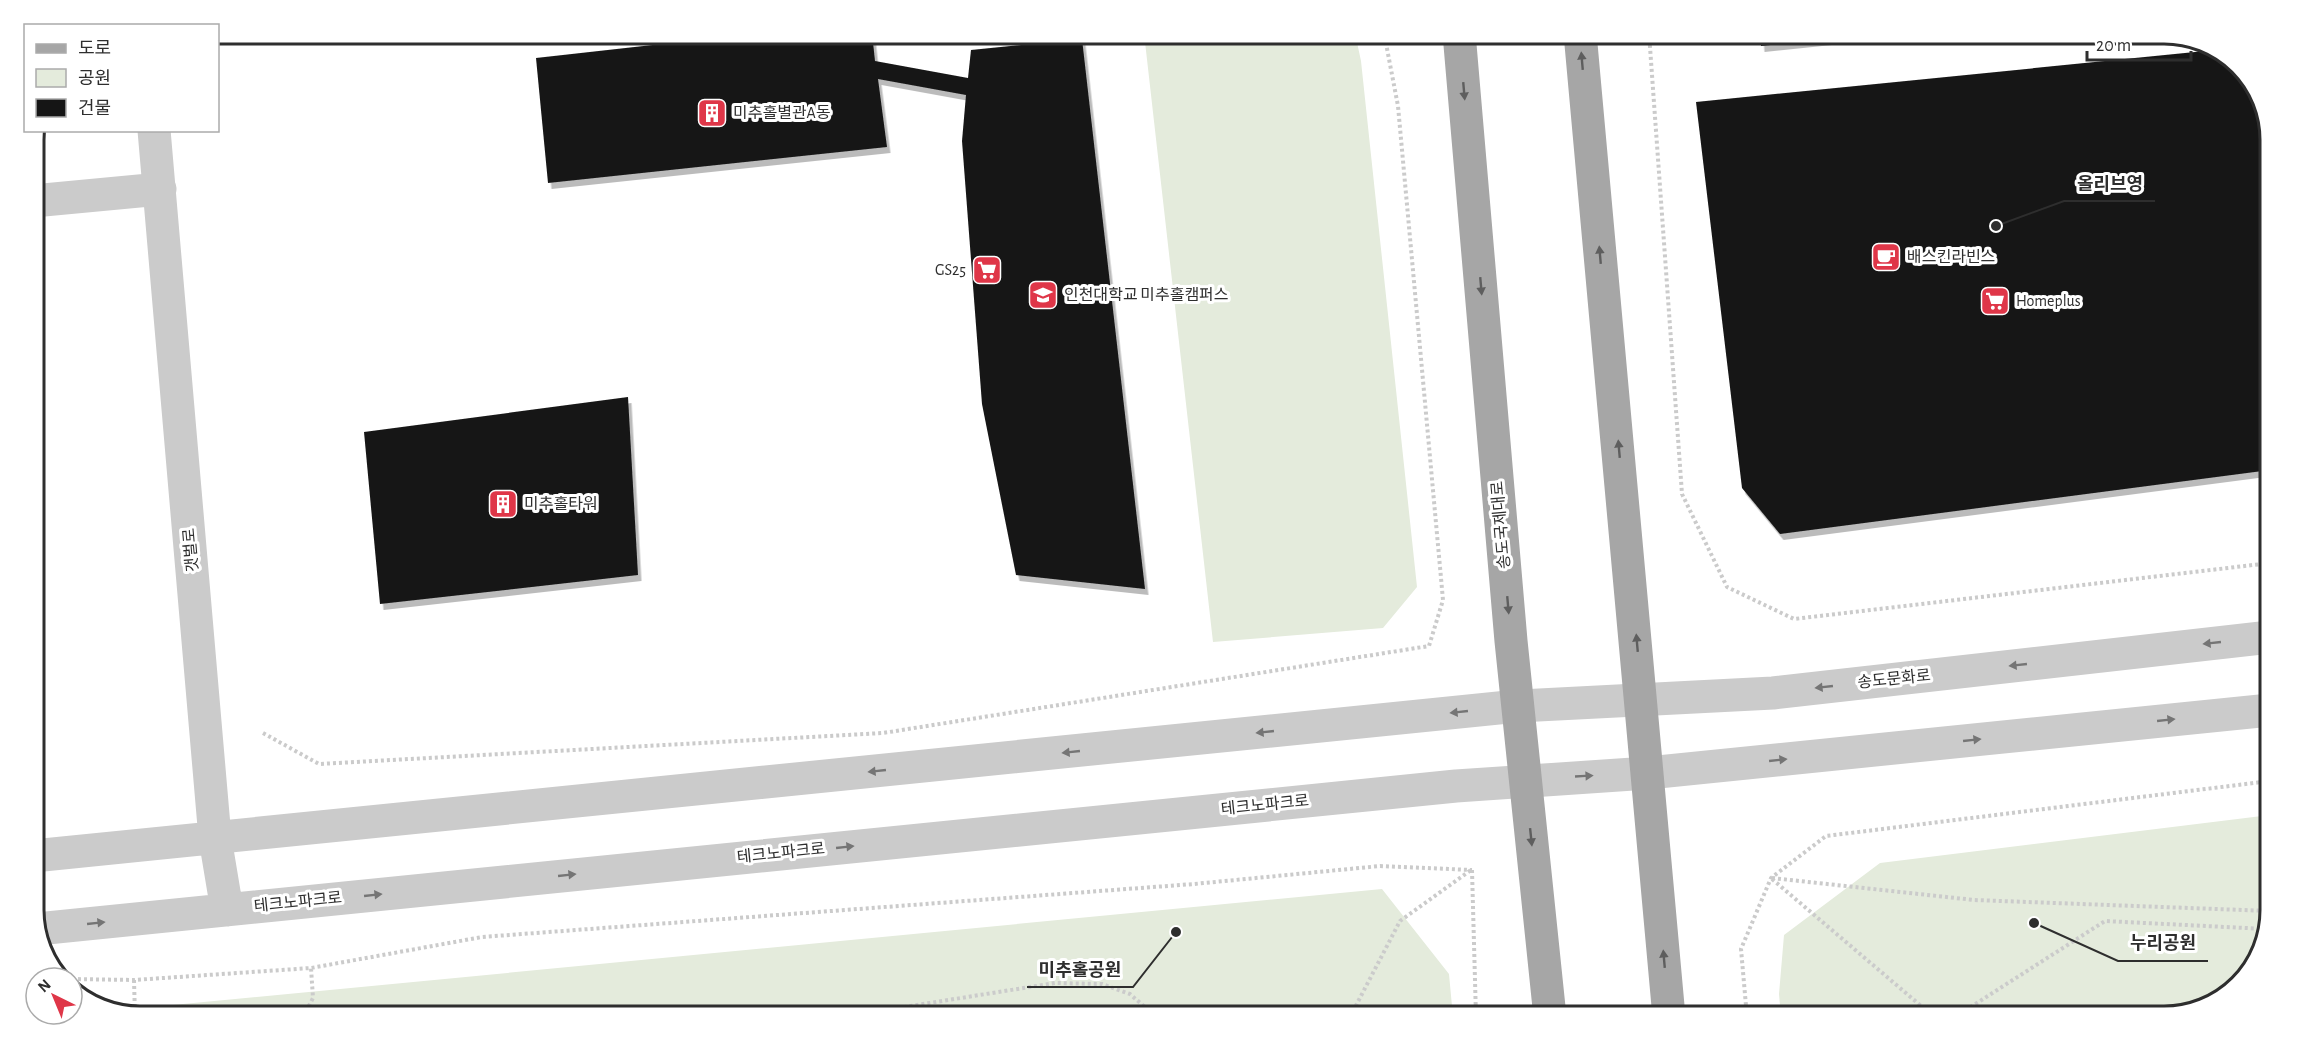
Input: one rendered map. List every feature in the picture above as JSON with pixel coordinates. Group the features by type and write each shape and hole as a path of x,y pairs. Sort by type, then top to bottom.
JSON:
{"main road":[{"name":"송도국제대로","path":"1460,44 1518,706 1549,1006"},
{"path":"1581,44 1668,1006"}],"street":[{"name":"갯벌로","path":"154,132 215,838 227,910"},
{"path":"44,200 160,189"},
{"name":"송도문화로","path":"1518,706 1773,693 2260,638"},
{"path":"44,855 1518,706"},
{"path":"1525,779 1648,773 2260,711"},
{"name":"테크노파크로","path":"45,928 1525,779"}],"path":[{"path":"263,733 319,764 883,733 1429,646 1443,600 1398,106 1386,44"},
{"path":"1650,44 1682,494 1727,587 1794,619 2260,564"},
{"path":"1746,1006 1741,949 1771,878 1826,836 2260,781"},
{"path":"84,979 134,980 312,968 482,938 1194,884 1380,866 1472,870"},
{"path":"1356,1006 1400,921 1472,870"},
{"path":"1472,870 1476,1006"},
{"path":"1771,878 1974,900 2260,911"},
{"path":"1771,878 1921,1006"},
{"path":"1972,1006 2105,921 2258,929"},
{"path":"309,1006 313,998 312,968"},
{"path":"134,980 135,1006"},
{"path":"911,1006 1055,984 1102,984 1130,994 1144,1006"}],"green space":[{"path":"1145,44 1357,44 1417,587 1383,628 1213,642"},
{"path":"2260,816 2258,929 2247,958 2227,983 2206,997 2176,1006 1780,1006 1784,935 1880,863"},
{"path":"1382,889 1449,974 1452,1006 162,1006"}],"building":[{"name":"인천대학교 미추홀캠퍼스","path":"661,44 873,44 875,61 968,78 971,50 1032,44 1083,44 1145,589 1016,575 982,404 962,141 966,95 878,79 887,147 548,183 536,58"},
{"name":"Homeplus","path":"2201,51 2222,63 2240,81 2247,92 2256,115 2259,134 2259,471 1780,534 1742,488 1696,102"},
{"name":"미추홀타워","path":"628,397 638,575 380,604 364,432"}],"place":[{"name":"미추홀별관A동","path":"712,113"},
{"name":"올리브영","path":"1996,226"},
{"name":"배스킨라빈스","path":"1886,257"},
{"name":"GS25","path":"987,270"},
{"name":"인천대학교 미추홀캠퍼스","path":"1043,295"},
{"name":"Homeplus","path":"1995,301"},
{"name":"미추홀타워","path":"503,504"},
{"name":"누리공원","path":"2034,923"},
{"name":"미추홀공원","path":"1176,932"}]}
